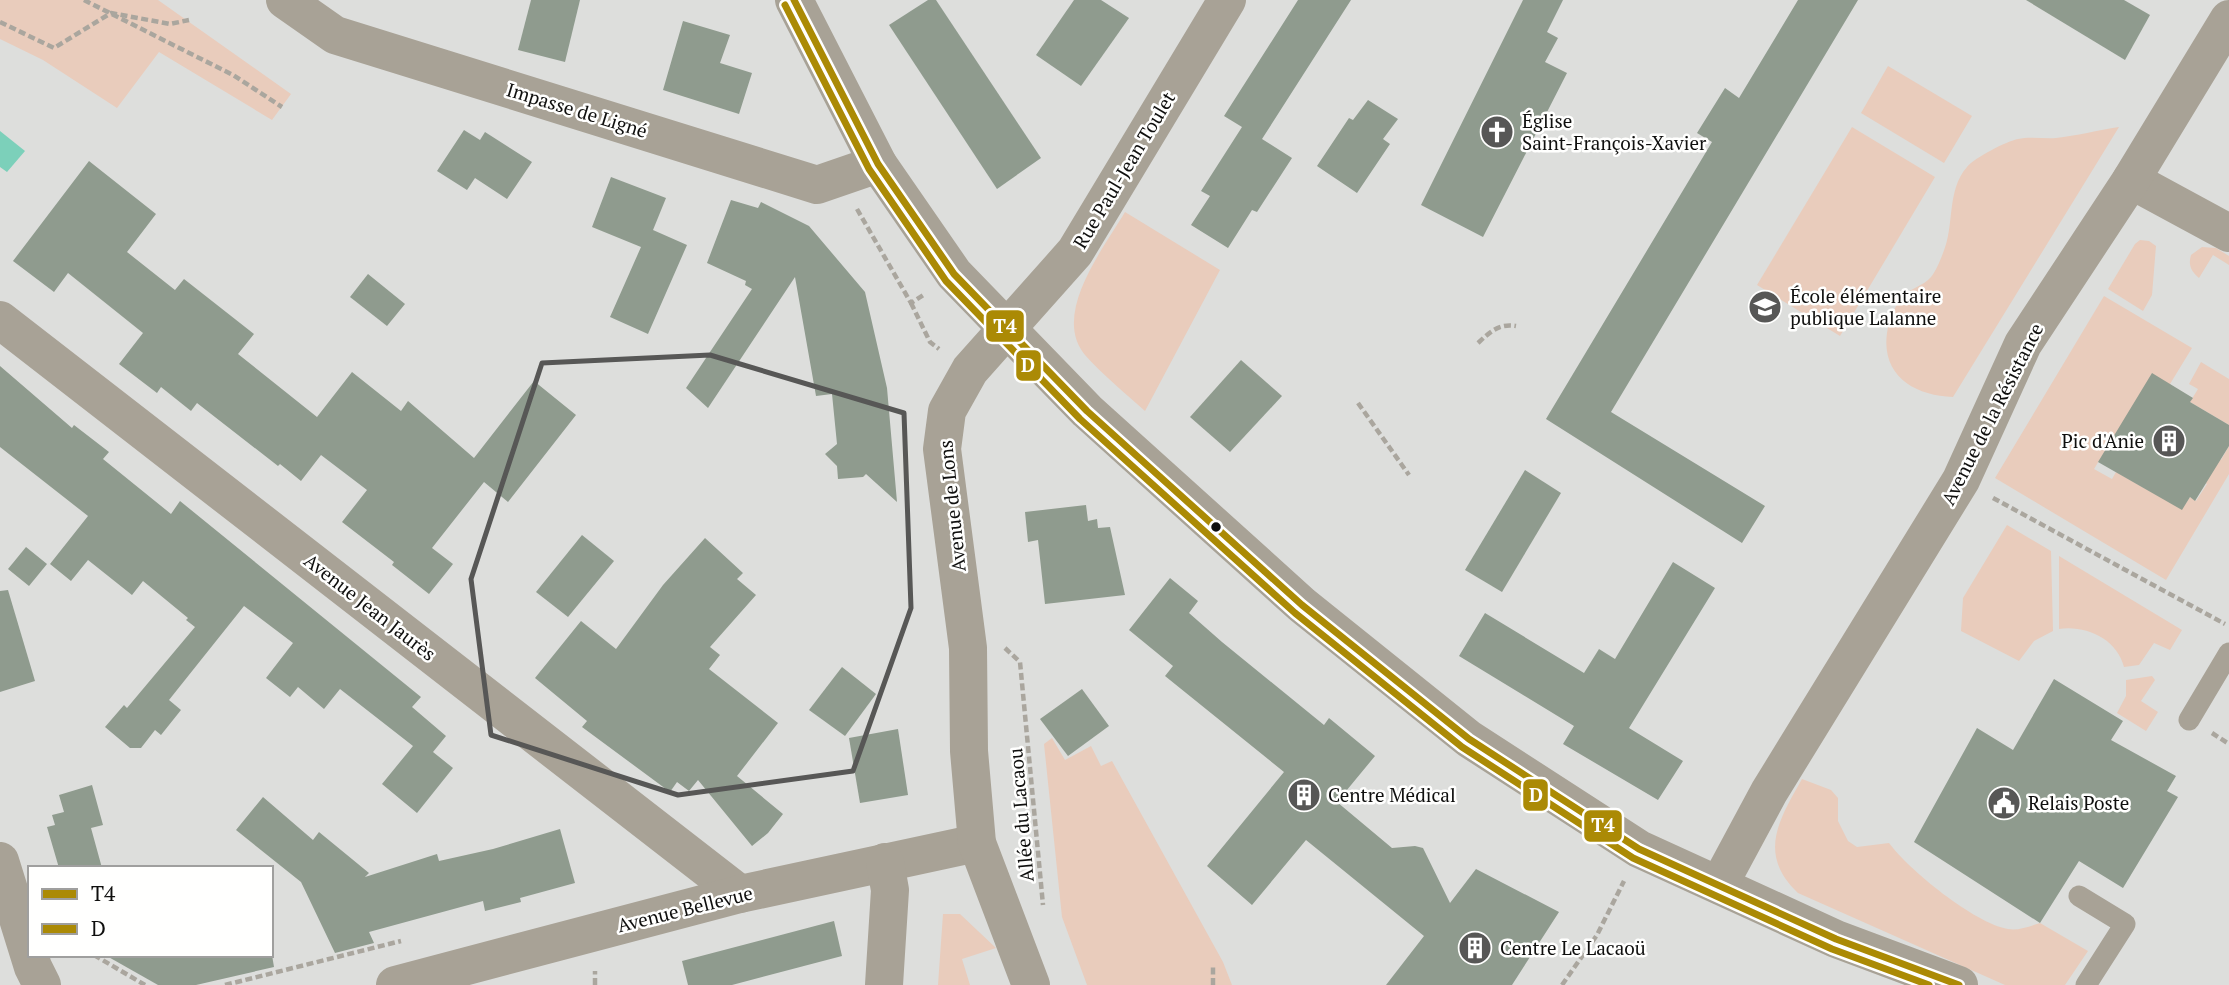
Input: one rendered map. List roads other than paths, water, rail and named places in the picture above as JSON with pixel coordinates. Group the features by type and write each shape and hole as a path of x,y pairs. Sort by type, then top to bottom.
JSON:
{"street":[{"name":"Impasse de Ligné","path":"285,0 335,36 817,185 878,164"},
{"path":"794,0 878,164 954,274 1006,330 1126,448 1302,605 1469,738 1639,849 1836,939 1959,985"},
{"name":"Rue Paul-Jean Toulet","path":"1006,330 1075,252 1208,16 1227,0"},
{"name":"Avenue de la Résistance","path":"1719,885 1769,792 1961,481 2023,344 2131,180 2229,19"},
{"path":"2131,180 2229,233"},
{"name":"Avenue Jean Jaurès","path":"0,320 740,894"},
{"name":"Avenue de Lons","path":"1006,330 970,370 947,411 942,449 968,648 969,751 977,844 1031,985"},
{"name":"Avenue Bellevue","path":"395,985 740,894 977,844"},
{"path":"0,861 28,951"},
{"path":"884,985 890,890 885,862"},
{"path":"30,957 42,985"}],"lane":[{"path":"2189,720 2229,653"},
{"path":"2079,896 2125,924 2087,985"}],"place":[{"name":"Église Saint-François-Xavier","path":"1497,132"},
{"name":"École élémentaire publique Lalanne","path":"1765,307"},
{"name":"Pic d'Anie","path":"2169,441"},
{"name":"Centre Médical","path":"1304,795"},
{"name":"Relais Poste","path":"2004,803"},
{"name":"Centre Le Lacaoü","path":"1475,948"}]}
